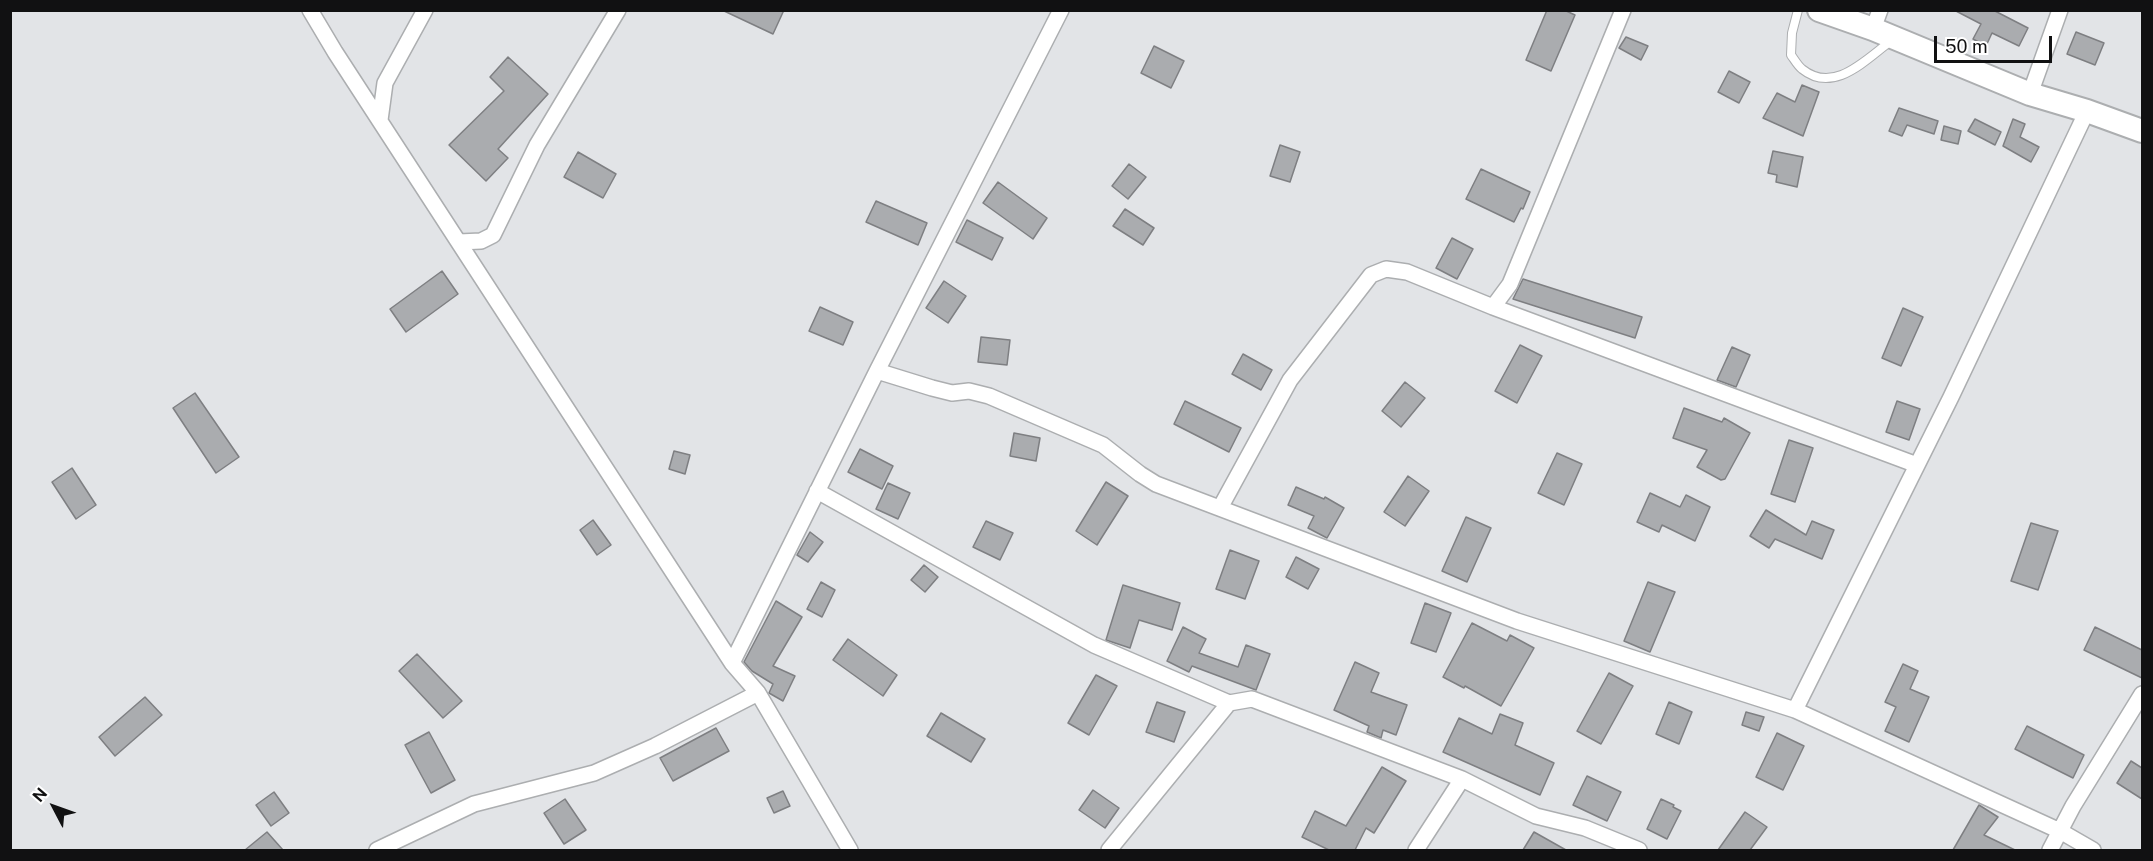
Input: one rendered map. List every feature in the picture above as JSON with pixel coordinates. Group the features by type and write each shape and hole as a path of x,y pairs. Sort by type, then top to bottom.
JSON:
{"main road":[{"path":"1820,10 1876,20 1896,38 2030,94 2142,131"}],"street":[{"path":"310,10 732,663 758,693 850,850"},
{"path":"380,120 385,83 425,10"},
{"path":"459,242 481,242 493,235 537,145 618,10"},
{"path":"732,663 877,371 1062,10"},
{"path":"1493,307 1510,284 1623,10"},
{"path":"2030,94 2060,10"},
{"path":"1795,710 1917,465 2087,111"},
{"path":"1220,508 1290,380 1371,275 1386,269 1407,272 1493,307 1917,465"},
{"path":"877,371 952,393 969,391 989,396 1103,446 1156,484 1517,621 1795,710 2060,831 2093,850"},
{"path":"817,491 1094,645 1229,703 1252,699 1462,779 1536,816 1585,828 1639,850"},
{"path":"377,850 474,804 549,787 594,773 655,746 758,693"},
{"path":"2050,850 2073,806 2142,694"},
{"path":"1109,850 1229,703"},
{"path":"1416,850 1462,779"}],"lane":[{"path":"1797,10 1792,33 1791,55 1803,70 1826,80 1844,75 1896,38"}],"building":[{"path":"722,10 784,10 773,34"},
{"path":"1547,10 1564,10 1575,15 1551,71 1526,60"},
{"path":"1954,10 1993,10 2028,28 2019,46 1992,33 1986,46 1973,39 1981,24"},
{"path":"2076,32 2104,43 2095,65 2067,54"},
{"path":"1626,37 1648,46 1641,60 1619,48"},
{"path":"1154,46 1184,61 1171,88 1141,73"},
{"path":"508,57 548,94 498,149 508,158 486,181 449,145 504,91 490,77"},
{"path":"1729,71 1750,82 1739,103 1718,92"},
{"path":"1802,85 1819,92 1803,136 1763,118 1777,93 1795,102"},
{"path":"1899,108 1938,121 1934,134 1907,125 1902,136 1889,131"},
{"path":"1975,119 2001,132 1995,145 1968,131"},
{"path":"2013,119 2025,124 2020,137 2039,147 2031,162 2003,146"},
{"path":"1944,126 1961,131 1958,144 1941,140"},
{"path":"1280,145 1300,152 1290,182 1270,176"},
{"path":"1773,151 1803,157 1797,187 1776,182 1777,175 1768,173"},
{"path":"578,152 616,174 603,198 564,177"},
{"path":"1129,164 1146,177 1128,199 1112,186"},
{"path":"1481,169 1530,192 1523,209 1521,208 1514,222 1466,199"},
{"path":"998,182 1047,218 1033,239 983,203"},
{"path":"876,201 927,223 918,245 866,222"},
{"path":"1125,209 1154,228 1143,245 1113,226"},
{"path":"967,220 1003,238 992,260 956,242"},
{"path":"1452,238 1473,249 1457,279 1436,268"},
{"path":"442,271 458,294 406,332 390,309"},
{"path":"1523,279 1642,317 1635,338 1513,299"},
{"path":"944,281 966,296 948,323 926,308"},
{"path":"820,307 853,322 843,345 809,331"},
{"path":"1903,308 1923,317 1901,366 1882,358"},
{"path":"981,337 1010,340 1007,365 978,362"},
{"path":"1520,345 1542,356 1517,403 1495,391"},
{"path":"1732,347 1750,355 1736,387 1717,380"},
{"path":"1243,354 1272,370 1261,390 1232,374"},
{"path":"1405,382 1425,398 1401,427 1382,411"},
{"path":"195,393 239,457 216,473 173,408"},
{"path":"1185,401 1241,428 1229,452 1174,424"},
{"path":"1897,401 1920,409 1909,440 1886,432"},
{"path":"1684,408 1722,422 1724,418 1750,433 1725,479 1721,480 1697,467 1707,450 1673,438"},
{"path":"1014,433 1040,438 1036,461 1010,456"},
{"path":"1789,440 1813,448 1795,502 1771,494"},
{"path":"860,449 893,466 882,489 848,472"},
{"path":"674,451 690,455 685,474 669,469"},
{"path":"1557,453 1582,464 1564,505 1538,493"},
{"path":"72,468 96,505 76,519 52,482"},
{"path":"1408,476 1429,491 1405,526 1384,512"},
{"path":"1106,482 1128,496 1097,545 1076,531"},
{"path":"888,483 910,493 898,519 876,509"},
{"path":"1296,487 1324,499 1325,497 1344,508 1327,538 1308,528 1314,516 1288,505"},
{"path":"1650,493 1680,507 1686,495 1710,507 1695,541 1662,525 1659,532 1637,522"},
{"path":"1766,510 1806,535 1812,521 1834,530 1822,559 1775,539 1769,548 1750,536"},
{"path":"1466,517 1491,528 1467,582 1442,571"},
{"path":"593,520 611,545 597,555 580,530"},
{"path":"986,521 1013,533 1000,560 973,547"},
{"path":"2031,523 2058,531 2038,590 2011,581"},
{"path":"810,532 823,542 808,562 797,555"},
{"path":"1230,550 1259,561 1245,599 1216,589"},
{"path":"1296,557 1319,569 1308,589 1286,577"},
{"path":"924,565 938,577 925,592 911,580"},
{"path":"821,582 835,590 822,617 807,609"},
{"path":"1648,582 1675,592 1650,652 1624,641"},
{"path":"1123,585 1180,603 1172,630 1139,620 1130,648 1106,640"},
{"path":"776,601 802,617 773,666 795,676 783,701 769,693 773,684 752,671 744,662"},
{"path":"1425,603 1451,613 1436,652 1411,643"},
{"path":"1472,623 1507,641 1510,635 1534,648 1501,706 1443,677"},
{"path":"1183,627 1206,639 1199,653 1238,667 1246,645 1270,654 1256,690 1192,666 1189,672 1167,661"},
{"path":"2095,627 2142,650 2142,678 2084,650"},
{"path":"848,639 897,675 883,696 833,660"},
{"path":"417,654 462,701 443,718 399,671"},
{"path":"1355,662 1379,673 1371,692 1407,705 1396,735 1383,730 1381,738 1367,732 1369,726 1334,710"},
{"path":"1903,664 1918,671 1910,689 1929,697 1909,742 1885,731 1896,707 1885,702"},
{"path":"1609,673 1633,686 1601,744 1577,731"},
{"path":"1096,675 1117,686 1089,735 1068,723"},
{"path":"145,697 162,715 115,756 99,737"},
{"path":"1157,702 1185,712 1174,742 1146,732"},
{"path":"1669,702 1692,712 1679,744 1656,734"},
{"path":"1746,712 1764,717 1759,731 1742,725"},
{"path":"941,713 985,739 971,762 927,736"},
{"path":"1500,714 1523,723 1515,745 1554,763 1540,795 1443,752 1459,718 1492,734"},
{"path":"2027,726 2084,755 2073,778 2015,749"},
{"path":"716,728 729,751 673,781 660,758"},
{"path":"429,732 455,780 431,793 405,745"},
{"path":"1777,733 1804,746 1783,790 1756,777"},
{"path":"2131,761 2142,768 2142,799 2117,783"},
{"path":"1382,767 1406,781 1374,833 1366,828 1355,850 1329,850 1302,837 1315,811 1346,826"},
{"path":"1587,776 1621,792 1607,821 1573,805"},
{"path":"1093,790 1119,808 1105,828 1079,810"},
{"path":"783,791 790,806 774,813 767,798"},
{"path":"274,792 289,813 271,826 256,805"},
{"path":"565,799 586,830 564,844 544,813"},
{"path":"1661,799 1681,811 1667,839 1647,829"},
{"path":"1979,805 1998,817 1984,835 2015,850 1953,850"},
{"path":"1745,812 1767,827 1750,850 1718,850"},
{"path":"267,832 283,850 245,850"},
{"path":"1534,832 1566,850 1523,850"}]}
